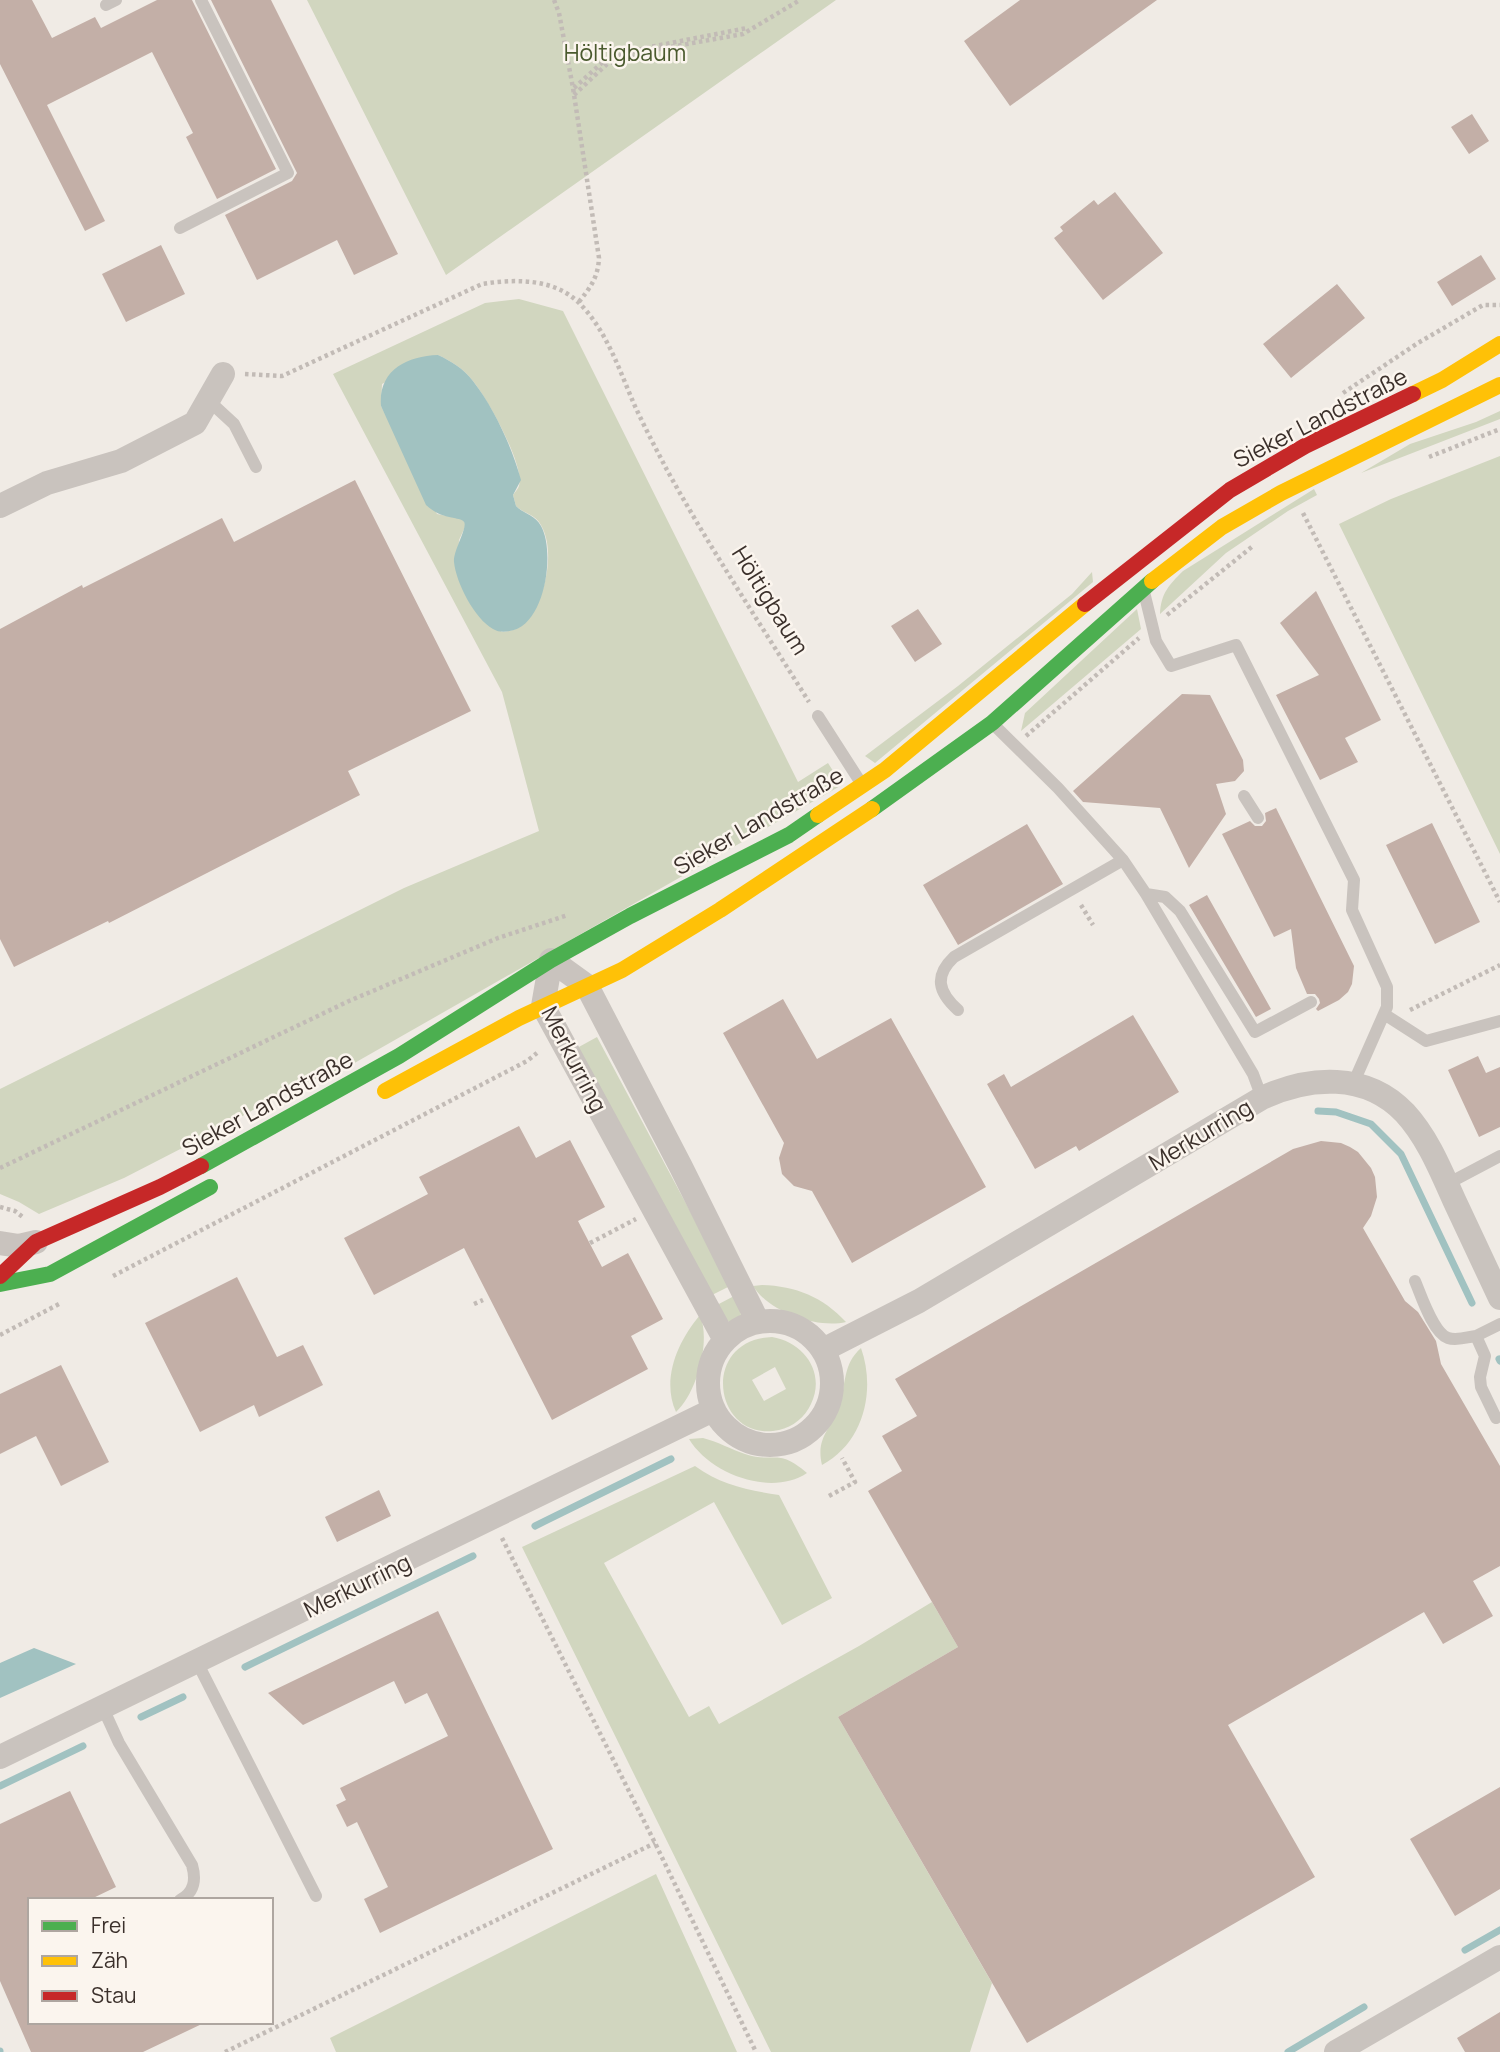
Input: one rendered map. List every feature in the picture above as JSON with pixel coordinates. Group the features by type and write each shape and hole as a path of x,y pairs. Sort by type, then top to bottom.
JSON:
{"main road":[{"name":"Sieker Landstraße","path":"372,1098 543,1006 622,970 720,910 891,796 981,710 1230,490 1305,446 1442,380 1500,344"},
{"name":"Sieker Landstraße","path":"0,1276 36,1242 160,1187 214,1159 399,1056 551,960 630,916 778,841 981,710 1187,552 1251,510 1500,385"},
{"name":"Sieker Landstraße","path":"0,1284 50,1274 221,1181"}],"street":[{"path":"0,506 47,483 121,461 195,423 223,374"},
{"name":"Merkurring","path":"725,1340 543,1006 551,960 587,986 758,1322"},
{"name":"Merkurring","path":"823,1350 919,1301 1262,1098 1307,1083 1338,1080 1376,1092 1405,1114 1423,1138 1500,1298"},
{"path":"0,1243 19,1245 36,1242"},
{"path":"778,1321 793,1325 810,1336 823,1350 832,1377 830,1400 820,1420 798,1438 776,1445 753,1443 727,1429 713,1410 707,1391 708,1371 713,1356 725,1340 738,1330 758,1322 778,1321"},
{"name":"Merkurring","path":"0,1757 492,1520 713,1410"},
{"path":"1336,2052 1500,1958"}],"lane":[{"path":"180,228 288,173 201,0"},
{"path":"208,400 233,424 256,467"},
{"path":"1143,588 1153,634 1171,666 1236,645 1354,880 1352,910 1387,987 1387,1007 1353,1084"},
{"path":"981,710 1058,788 1123,860 1253,1074 1262,1098"},
{"path":"818,716 863,787"},
{"path":"1244,796 1258,818"},
{"path":"958,1010 947,1000 941,983 942,970 954,957 1123,860"},
{"path":"1146,894 1165,897 1180,911 1255,1032 1311,1002"},
{"path":"1384,1014 1426,1041 1500,1021"},
{"path":"1447,1184 1500,1156"},
{"path":"1415,1280 1438,1331 1446,1338 1476,1336 1500,1324"},
{"path":"1476,1336 1485,1356 1480,1377 1481,1387 1496,1418"},
{"path":"197,1662 316,1896"},
{"path":"103,1708 119,1743 192,1865 196,1879 194,1887 184,1898"}],"path":[{"path":"223,374 282,376 482,284 516,280 541,284 568,294 578,303 598,274 599,258 573,89 559,13 554,0"},
{"path":"573,89 605,60 645,47 745,30 798,0"},
{"path":"574,95 607,64 648,51 743,34 798,0"},
{"name":"Höltigbaum","path":"578,303 611,350 641,420 690,511 818,716"},
{"path":"1340,395 1418,343 1483,305 1500,305"},
{"path":"1426,458 1500,429"},
{"path":"1293,519 1312,508"},
{"path":"1303,513 1500,902"},
{"path":"1206,582 1254,545"},
{"path":"0,1168 349,1001 498,938 564,916"},
{"path":"1384,1014 1407,1011 1500,965"},
{"path":"112,1277 514,1068 537,1053"},
{"path":"0,1207 15,1211 24,1218"},
{"path":"590,1243 636,1219"},
{"path":"474,1304 483,1300"},
{"path":"0,1335 63,1302"},
{"path":"829,1496 855,1482 842,1458"},
{"path":"492,1520 655,1843 756,2052"},
{"path":"225,2052 655,1843"}],"green space":[{"path":"307,0 836,0 446,275"},
{"path":"519,299 563,311 798,782 828,763 842,785 351,1065 291,1088 225,1126 124,1178 39,1214 0,1194 0,1089 404,888 539,831 502,692 333,374 485,303","holes":["438,355 466,373 487,402 504,432 516,463 519,476 519,486 513,495 516,506 537,519 545,533 548,561 542,590 530,616 520,627 513,630 502,632 473,608 457,574 459,540 465,523 462,519 437,514 381,406 382,384"]},
{"path":"1500,411 1500,419 1361,473 1410,444"},
{"path":"1500,456 1500,854 1339,524 1391,499"},
{"path":"1314,489 1317,495 1226,553 1160,614 1167,590 1183,571"},
{"path":"1092,572 1093,582 875,763 865,756 958,686 1072,594"},
{"path":"1137,609 1141,629 1021,731 1025,713"},
{"path":"597,1037 730,1286 712,1295 577,1048"},
{"path":"762,1285 808,1294 828,1306 846,1322 834,1324 808,1321 782,1311 770,1304 753,1286"},
{"path":"736,1295 741,1315 737,1320 729,1322 715,1306"},
{"path":"700,1315 704,1338 700,1366 690,1392 676,1412 670,1387 674,1361 685,1336"},
{"path":"772,1337 783,1340 794,1345 809,1361 814,1370 815,1392 811,1404 798,1421 779,1430 757,1430 740,1422 729,1408 723,1390 725,1371 733,1355 748,1342","holes":["775,1367 786,1389 764,1401 752,1380"]},
{"path":"861,1348 867,1381 863,1414 848,1443 822,1465 820,1455 823,1439 840,1404 848,1367"},
{"path":"703,1438 755,1457 789,1460 807,1473 776,1483 742,1478 711,1462 689,1439"},
{"path":"695,1466 735,1486 779,1495 832,1598 782,1625 714,1502 604,1563 689,1717 709,1706 719,1724 932,1602 958,1647 838,1717 992,1983 970,2052 771,2052 522,1547"},
{"path":"656,1874 737,2052 336,2052 330,2038"}],"water":[{"path":"438,355 466,373 488,403 513,454 521,480 513,495 516,506 539,522 545,537 547,567 540,599 525,624 514,630 503,632 493,629 468,600 458,580 454,562 464,522 439,514 426,505 381,406 384,383 396,368 415,358"},
{"path":"34,1648 76,1664 0,1698 0,1663"}],"building":[{"path":"0,0 32,0 52,38 95,17 101,28 157,0 192,0 276,169 217,199 186,137 193,133 152,52 47,105 105,221 85,231 0,64"},
{"path":"211,0 271,0 398,254 354,275 337,240 257,280 225,215 292,181 297,173"},
{"path":"1020,0 1157,0 1010,106 964,41"},
{"path":"1472,114 1489,141 1469,154 1451,127"},
{"path":"1115,192 1163,253 1103,300 1054,238 1063,231 1060,227 1094,200 1098,205"},
{"path":"161,245 185,294 126,322 102,274"},
{"path":"1481,255 1496,279 1452,306 1437,282"},
{"path":"1337,284 1365,318 1291,378 1263,344"},
{"path":"355,480 471,711 348,771 360,795 109,923 108,921 14,967 0,939 0,629 82,585 83,588 222,518 234,542"},
{"path":"1316,591 1381,720 1345,738 1358,762 1320,780 1276,695 1319,675 1280,623"},
{"path":"918,609 942,644 915,662 891,626"},
{"path":"1182,694 1210,695 1243,760 1244,771 1235,781 1216,784 1226,814 1189,868 1160,808 1083,802 1073,791"},
{"path":"1276,808 1354,966 1348,992 1318,1011 1316,1009 1320,1003 1319,999 1315,994 1307,994 1296,968 1291,929 1274,937 1222,834 1250,821 1255,826 1262,826 1266,821 1265,813"},
{"path":"1432,823 1480,922 1435,944 1386,845"},
{"path":"1027,824 1063,884 958,945 923,885"},
{"path":"1207,895 1271,1009 1256,1017 1189,905"},
{"path":"783,999 817,1059 891,1018 986,1187 852,1263 812,1191 794,1186 782,1174 779,1158 784,1143 723,1033"},
{"path":"1133,1015 1179,1092 1079,1151 1076,1146 1035,1169 987,1084 1004,1074 1011,1087"},
{"path":"1478,1056 1486,1073 1500,1067 1500,1127 1479,1137 1448,1070"},
{"path":"519,1126 536,1158 570,1140 605,1207 578,1221 602,1267 628,1253 663,1319 631,1336 648,1369 552,1420 464,1248 374,1295 344,1238 428,1194 419,1177"},
{"path":"1321,1141 1350,1147 1358,1152 1371,1168 1377,1197 1371,1216 1363,1228 1405,1301 1418,1312 1436,1341 1441,1364 1500,1466 1500,1566 1473,1581 1493,1616 1443,1644 1424,1612 1228,1725 1315,1877 1027,2043 838,1717 958,1647 868,1491 902,1471 882,1436 917,1416 895,1379 1293,1149"},
{"path":"237,1277 277,1357 303,1345 323,1385 259,1417 254,1405 200,1432 145,1323"},
{"path":"61,1365 109,1462 61,1486 36,1436 0,1454 0,1394"},
{"path":"379,1490 391,1516 337,1542 325,1517"},
{"path":"438,1611 553,1849 380,1933 364,1899 388,1887 357,1822 347,1827 336,1805 346,1800 340,1788 448,1736 427,1693 405,1704 394,1681 303,1725 268,1693"},
{"path":"1500,1787 1500,1889 1455,1916 1410,1839"},
{"path":"70,1791 116,1887 93,1898 28,1898 28,2024 202,2024 143,2052 31,2052 0,1981 0,1824"},
{"path":"1500,2012 1500,2052 1465,2052 1457,2038"}],"waterway":[{"path":"1318,1111 1336,1112 1371,1124 1401,1154 1472,1303"},
{"path":"535,1526 671,1459"},
{"path":"245,1667 473,1556"},
{"path":"141,1717 183,1697"},
{"path":"0,1786 83,1746"},
{"path":"1465,1950 1500,1930"},
{"path":"1288,2052 1364,2007"}],"traffic: fast":[{"path":"872,809 992,723 1152,581"},
{"path":"201,1166 399,1056 551,960 630,916 789,835 818,815"},
{"path":"0,1284 50,1274 210,1187"}],"traffic: slow":[{"path":"1413,394 1442,380 1500,344"},
{"path":"1152,581 1222,527 1281,493 1500,385"},
{"path":"818,815 885,770 1085,604"},
{"path":"385,1091 519,1018 622,970 720,910 872,809"}],"traffic: jam":[{"path":"1085,604 1230,490 1305,446 1413,394"},
{"path":"0,1276 36,1242 201,1166"}]}
